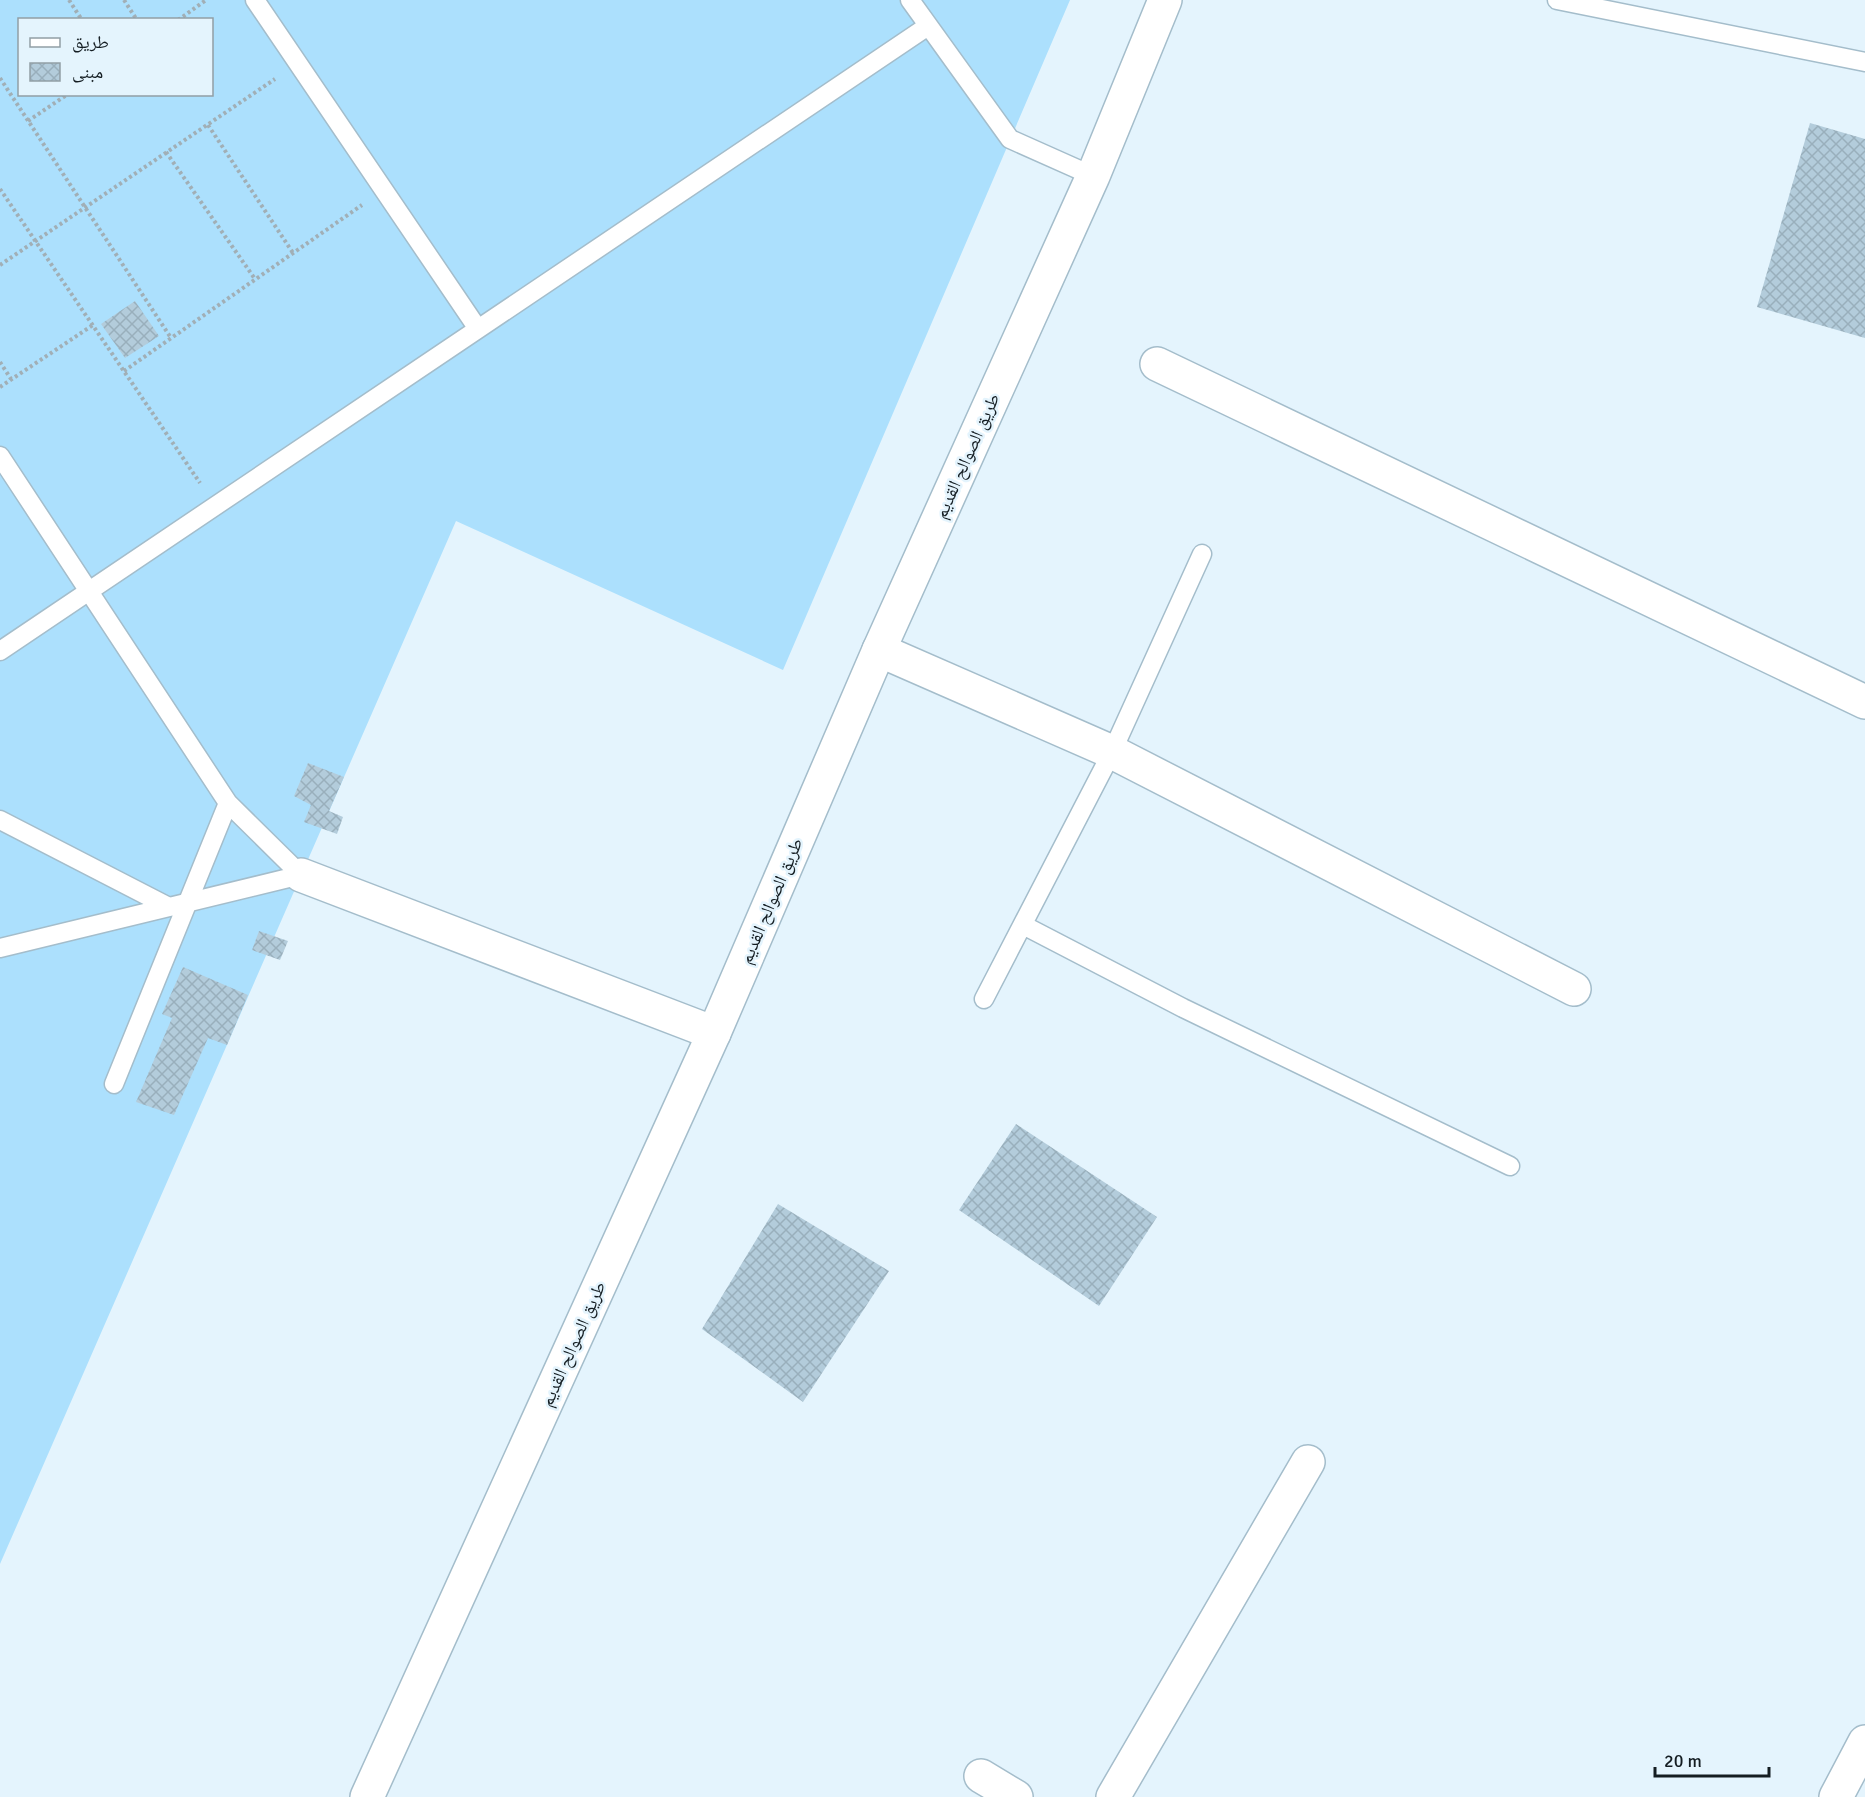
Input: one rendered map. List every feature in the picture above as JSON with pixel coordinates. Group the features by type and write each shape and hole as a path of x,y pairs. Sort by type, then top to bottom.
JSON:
{"street":[{"name":"طريق الصوالح القديم","path":"367,1797 714,1033 879,650 1093,176 1166,0"},
{"path":"1157,364 1865,702"},
{"path":"879,650 1112,752 1574,988"},
{"path":"302,875 714,1033"},
{"path":"1113,1797 1308,1462"},
{"path":"1836,1797 1865,1742"},
{"path":"981,1776 1017,1797"}],"lane":[{"path":"255,0 478,329"},
{"path":"910,0 1010,139 1093,176"},
{"path":"1557,0 1865,62"},
{"path":"0,651 928,26"},
{"path":"0,456 228,803 302,875"},
{"path":"984,999 1112,752 1202,554"},
{"path":"114,1084 228,803"},
{"path":"0,820 169,907"},
{"path":"0,948 302,875"},
{"path":"1023,925 1183,1008 1510,1166"}],"path":[{"path":"69,0 81,18"},
{"path":"124,0 136,18"},
{"path":"181,18 206,0"},
{"path":"0,266 298,63"},
{"path":"0,78 171,338"},
{"path":"0,93 7,88"},
{"path":"28,121 65,96"},
{"path":"207,125 293,253"},
{"path":"166,152 255,279"},
{"path":"0,189 215,506"},
{"path":"124,371 384,189"},
{"path":"0,387 93,325"},
{"path":"0,362 11,379"}],"shaded area":[{"path":"0,0 1070,0 783,670 456,521 0,1564"}],"building":[{"path":"1810,123 1865,139 1865,338 1757,307"},
{"path":"135,301 159,336 125,358 101,324"},
{"path":"308,763 344,777 329,811 343,817 337,834 304,822 311,805 294,796"},
{"path":"259,931 288,941 280,960 252,950"},
{"path":"183,967 248,995 227,1045 208,1038 174,1115 136,1102 172,1018 162,1014"},
{"path":"1016,1124 1157,1217 1099,1306 959,1210"},
{"path":"778,1204 889,1271 803,1402 702,1329"}]}
